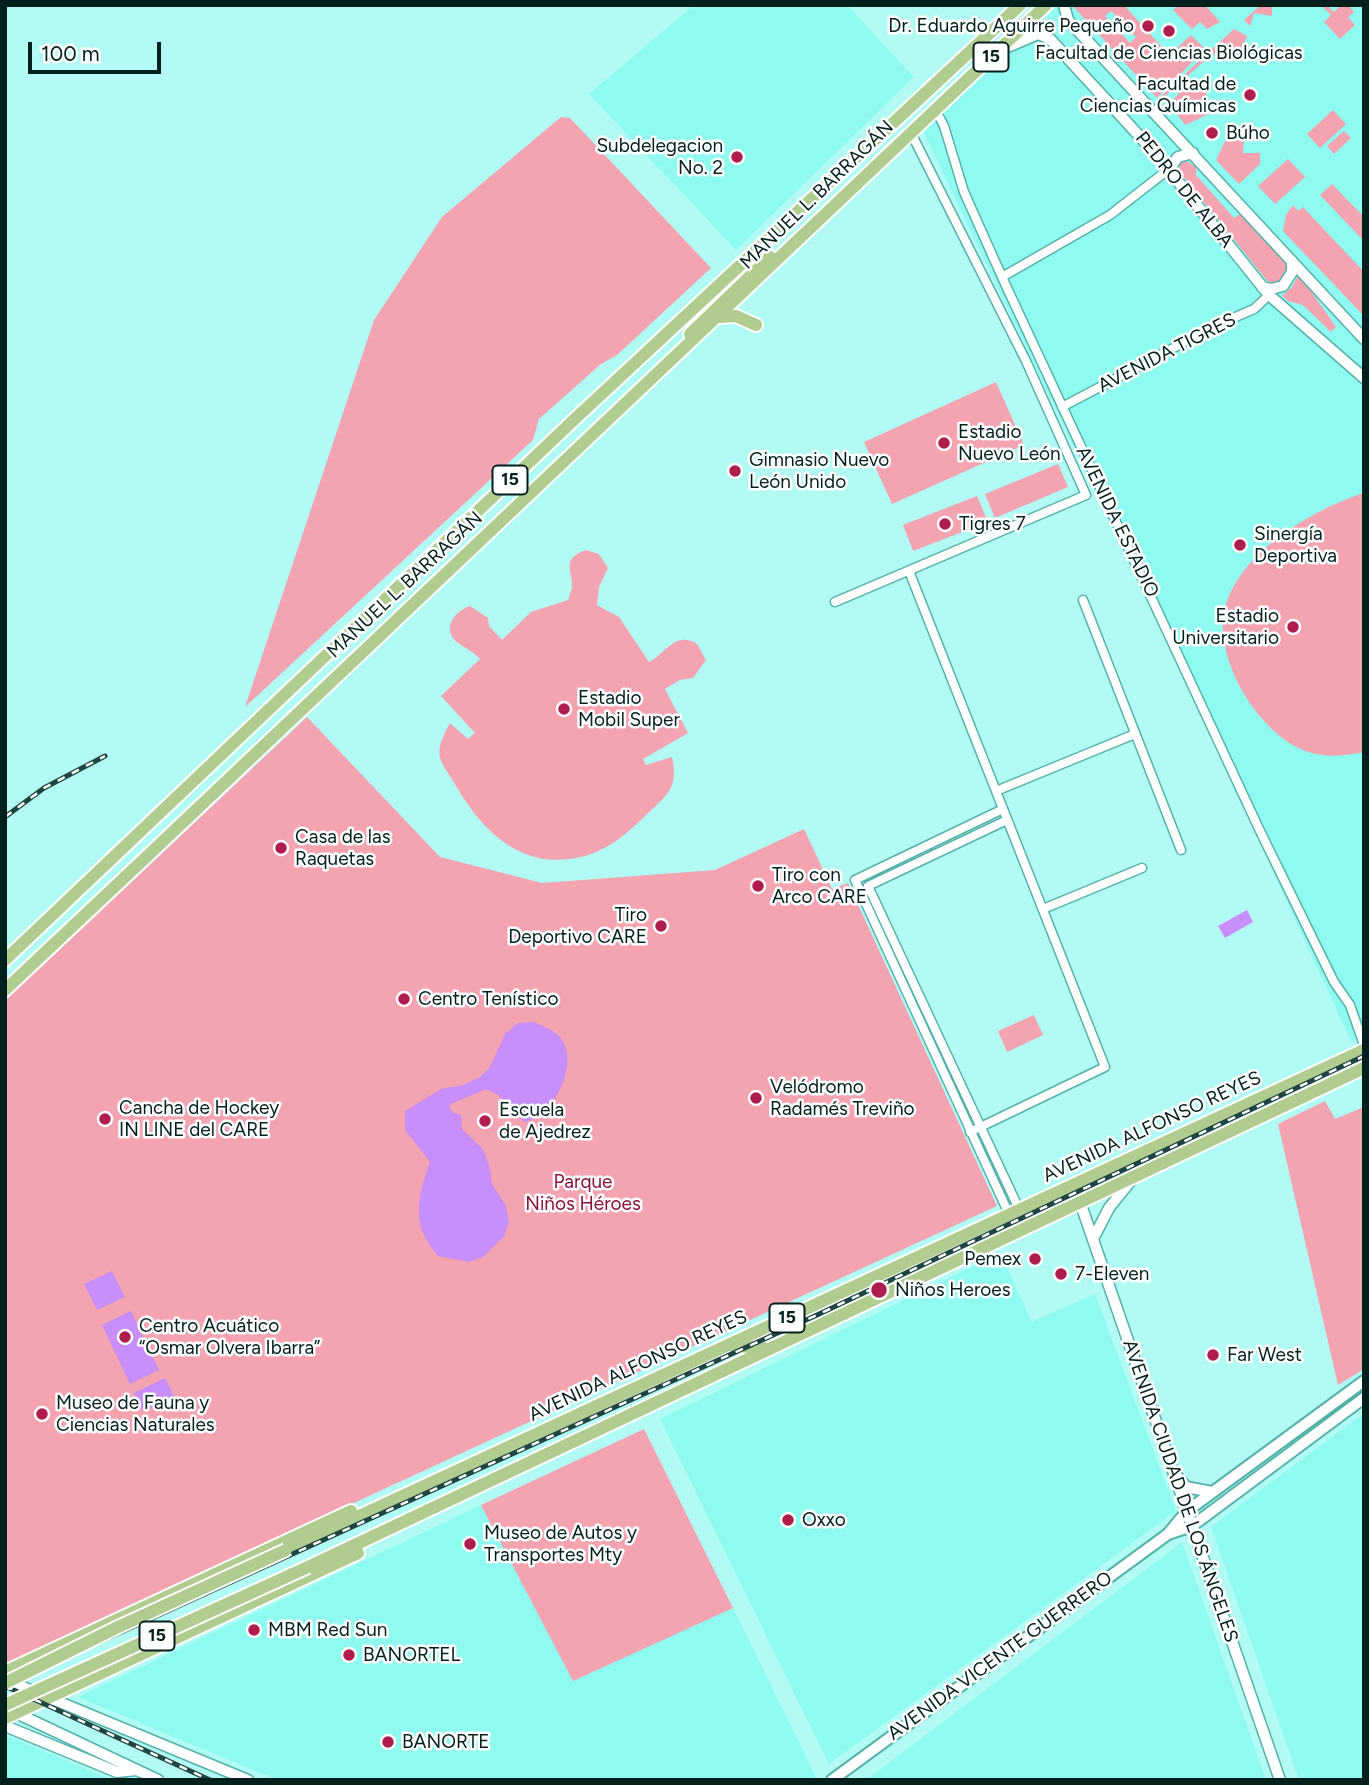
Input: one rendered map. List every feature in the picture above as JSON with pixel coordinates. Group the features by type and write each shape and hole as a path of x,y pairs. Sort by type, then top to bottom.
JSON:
{"highway":[{"name":"MANUEL L. BARRAGÁN","path":"5,960 569,424 1020,5"},
{"name":"MANUEL L. BARRAGÁN","path":"5,990 1046,5"},
{"path":"679,353 701,321 783,244 801,235"},
{"path":"719,317 736,316 756,325"},
{"name":"AVENIDA ALFONSO REYES","path":"5,1681 1364,1047"},
{"name":"AVENIDA ALFONSO REYES","path":"8,1711 1364,1068"},
{"path":"1042,1198 1100,1193"},
{"path":"729,1345 770,1349"},
{"path":"5,1672 381,1497 402,1497"},
{"path":"5,1692 8,1711 50,1698 343,1560 367,1546 372,1538"}],"main road":[{"name":"AVENIDA VICENTE GUERRERO","path":"832,1780 1168,1534 1187,1511 1364,1381"},
{"name":"AVENIDA VICENTE GUERRERO","path":"1168,1534 1192,1526 1364,1398"},
{"path":"1174,1473 1186,1487 1212,1492"}],"street":[{"name":"PEDRO DE ALBA","path":"1064,5 1068,20 1364,338"},
{"name":"PEDRO DE ALBA","path":"996,52 1031,36 1046,36 1169,169 1266,291 1364,378"},
{"name":"AVENIDA ESTADIO","path":"935,109 944,126 964,192 1002,277 1260,831 1334,982 1350,1005 1364,1047"},
{"path":"835,602 1086,495 1026,361 910,131"},
{"path":"1002,277 1092,227 1156,180 1178,157 1192,153"},
{"path":"1266,291 1283,286 1292,272 1292,261"},
{"name":"AVENIDA TIGRES","path":"1062,407 1217,325 1254,309 1266,291"},
{"path":"909,571 1105,1067 974,1130"},
{"path":"1083,600 1181,850"},
{"path":"996,791 1135,734"},
{"path":"947,1070 855,880 1003,809"},
{"path":"1007,820 868,886 947,1070 1014,1212"},
{"path":"1043,909 1142,868"},
{"path":"1094,1239 1110,1208 1134,1177"},
{"name":"AVENIDA CIUDAD DE LOS ÁNGELES","path":"1080,1202 1280,1780"},
{"path":"5,1681 248,1780"},
{"path":"8,1711 158,1780"},
{"path":"5,1726 117,1772 137,1770"}],"shaded area":[{"path":"694,5 847,5 914,77 736,250 589,94"},
{"path":"1059,5 1364,5 1364,1035 1351,1041 1188,687 923,131"},
{"path":"1247,910 1253,922 1225,938 1218,926"},
{"path":"534,1022 559,1036 567,1059 561,1086 545,1110 524,1122 498,1095 486,1089 449,1105 452,1112 461,1115 462,1129 483,1149 492,1184 506,1206 509,1222 504,1236 483,1257 469,1262 438,1256 423,1233 419,1211 419,1200 430,1162 405,1130 405,1111 441,1089 463,1085 480,1077 490,1067 505,1034 518,1023"},
{"path":"1000,1253 1032,1322 1095,1294 1176,1511 829,1764 660,1419"},
{"path":"112,1271 125,1297 97,1310 84,1284"},
{"path":"131,1311 159,1370 130,1384 102,1325"},
{"path":"165,1378 174,1396 143,1412 134,1393"},
{"path":"1364,1413 1364,1780 1299,1780 1211,1527"},
{"path":"481,1505 573,1680 733,1608 816,1777 812,1780 277,1780 78,1697"},
{"path":"1182,1542 1266,1780 866,1780 1172,1550"},
{"path":"5,1735 112,1780 5,1780"}],"green space":[{"path":"1072,5 1124,5 1169,55 1191,35 1205,49 1157,98","holes":["1111,11 1136,37 1130,43 1105,16"]},
{"path":"1178,5 1205,5 1220,22 1207,29 1200,22 1192,29 1173,10"},
{"path":"1261,5 1272,5 1272,16 1254,13 1250,26 1244,20"},
{"path":"1321,5 1327,5 1334,12 1341,5 1348,5 1354,12 1348,17 1355,25 1340,39 1324,22 1331,15"},
{"path":"1234,29 1247,36 1242,50 1221,61 1213,53 1162,99 1160,97"},
{"path":"1195,79 1207,87 1206,99 1211,113 1185,125 1169,103"},
{"path":"1333,110 1346,124 1320,148 1307,134"},
{"path":"561,117 570,118 711,268 617,355 601,364 539,419 533,440 245,707 374,320 442,217"},
{"path":"1344,131 1351,138 1334,154 1327,146"},
{"path":"1228,135 1244,140 1243,153 1260,153 1260,164 1239,184 1216,160"},
{"path":"1183,159 1196,167 1196,175 1234,218 1241,213 1287,263 1289,268 1282,282 1269,283 1181,174 1179,165"},
{"path":"1288,159 1305,177 1275,204 1258,186"},
{"path":"1332,184 1364,217 1364,241 1320,195"},
{"path":"1293,205 1298,211 1303,207 1364,272 1364,316 1283,231 1286,215"},
{"path":"1299,274 1336,327 1331,332 1303,305 1288,301 1282,296 1292,287"},
{"name":"Estadio Nuevo León","path":"996,382 1024,445 892,504 864,442"},
{"name":"Tigres 7","path":"1058,464 1068,487 995,518 985,494"},
{"name":"Estadio Universitario","path":"1364,493 1364,752 1320,755 1288,742 1272,729 1256,712 1243,692 1226,649 1223,628 1225,608 1245,569 1281,536 1323,510"},
{"name":"Tigres 7","path":"977,496 988,522 913,551 903,525"},
{"name":"Estadio Mobil Super","path":"586,550 599,554 608,568 599,587 597,605 619,617 649,662 677,641 683,640 697,644 706,660 693,678 680,680 665,689 688,733 643,759 646,765 672,757 674,776 670,790 612,844 581,857 550,860 516,850 488,829 466,801 441,761 440,748 450,723 468,739 475,733 441,696 480,659 453,638 450,627 455,616 470,606 488,618 489,626 502,640 531,612 568,600 572,585 571,559"},
{"name":"Parque Niños Héroes","path":"307,717 440,857 542,883 715,870 804,829 832,889 848,883 997,1206 5,1664 5,1001"},
{"path":"1034,1015 1043,1035 1007,1052 998,1031"},
{"path":"1325,1101 1335,1119 1364,1107 1364,1369 1338,1385 1278,1124"},
{"path":"644,1429 733,1608 573,1681 481,1505"}],"railway":[{"path":"5,817 44,788 105,756"},
{"path":"95,1644 817,1315 1364,1056"},
{"path":"5,1686 210,1780"}],"place":[{"name":"Dr. Eduardo Aguirre Pequeño","path":"1148,26"},
{"name":"Facultad de Ciencias Biológicas","path":"1169,31"},
{"name":"Facultad de Ciencias Químicas","path":"1250,95"},
{"name":"Búho","path":"1212,133"},
{"name":"Subdelegacion No. 2","path":"737,157"},
{"name":"Estadio Nuevo León","path":"944,443"},
{"name":"Gimnasio Nuevo León Unido","path":"735,471"},
{"name":"Tigres 7","path":"945,524"},
{"name":"Sinergía Deportiva","path":"1240,545"},
{"name":"Estadio Universitario","path":"1293,627"},
{"name":"Estadio Mobil Super","path":"564,709"},
{"name":"Casa de las Raquetas","path":"281,848"},
{"name":"Tiro con Arco CARE","path":"758,886"},
{"name":"Tiro Deportivo CARE","path":"661,926"},
{"name":"Centro Tenístico","path":"404,999"},
{"name":"Velódromo Radamés Treviño","path":"756,1098"},
{"name":"Cancha de Hockey IN LINE del CARE","path":"105,1119"},
{"name":"Escuela de Ajedrez","path":"485,1121"},
{"name":"Pemex","path":"1035,1259"},
{"name":"7-Eleven","path":"1061,1274"},
{"name":"Niños Heroes","path":"879,1290"},
{"name":"Centro Acuático “Osmar Olvera Ibarra”","path":"125,1337"},
{"name":"Far West","path":"1213,1355"},
{"name":"Museo de Fauna y Ciencias Naturales","path":"42,1414"},
{"name":"Oxxo","path":"788,1520"},
{"name":"Museo de Autos y Transportes Mty","path":"470,1544"},
{"name":"MBM Red Sun","path":"254,1630"},
{"name":"BANORTEL","path":"349,1655"},
{"name":"BANORTE","path":"388,1742"}]}
